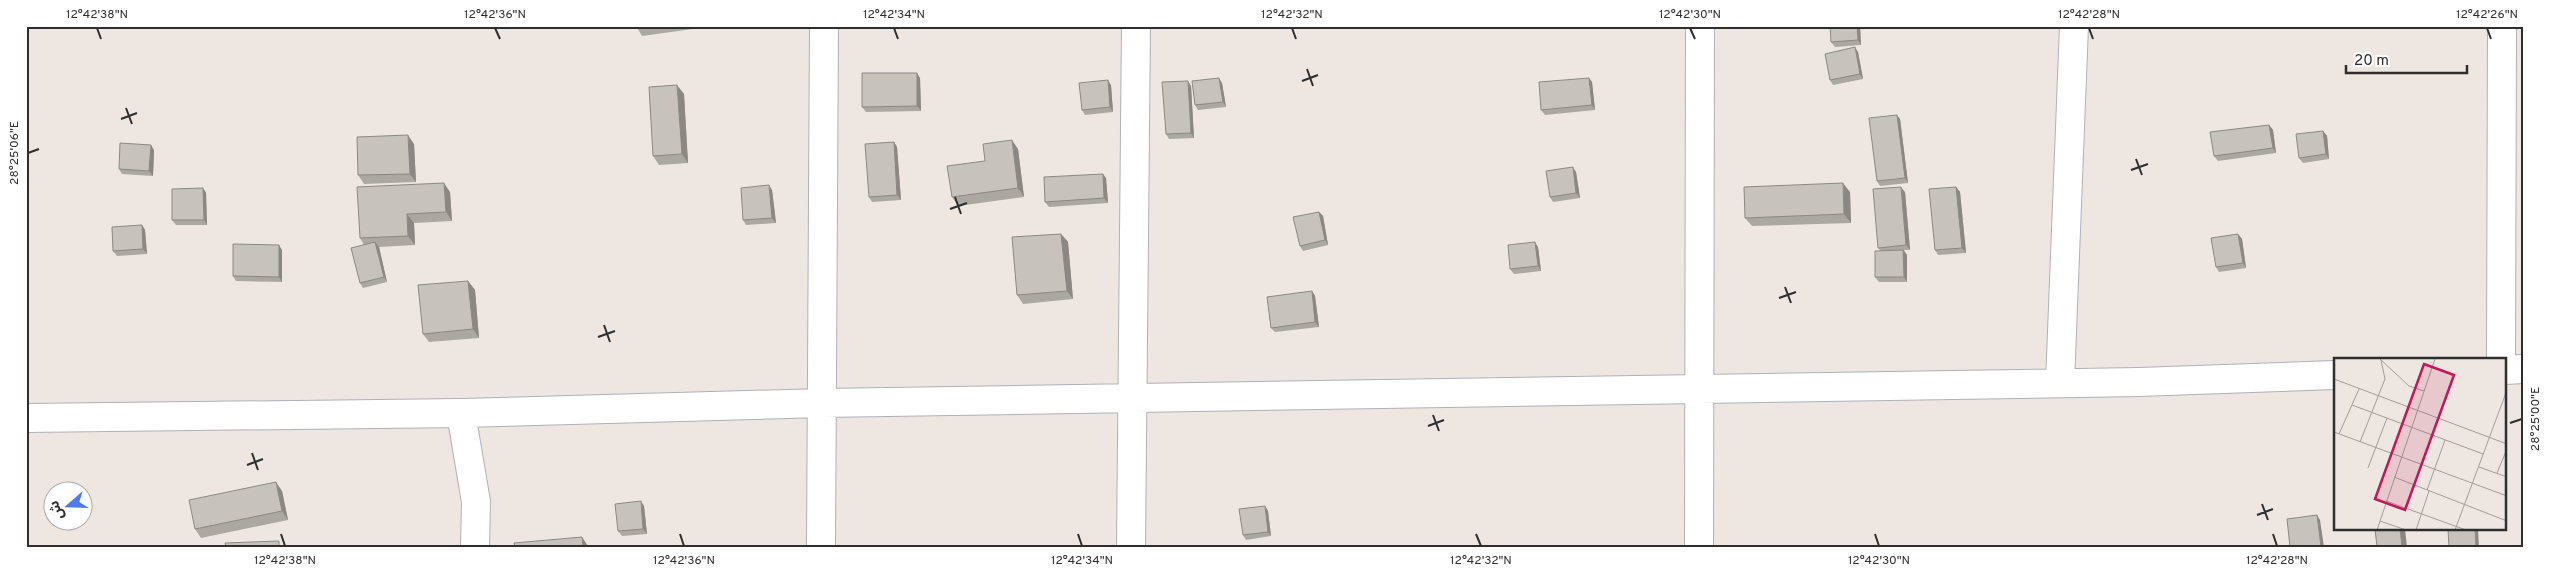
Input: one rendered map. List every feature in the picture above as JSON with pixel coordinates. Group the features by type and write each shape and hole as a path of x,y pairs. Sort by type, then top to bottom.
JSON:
{"street":[{"path":"821,547 824,26"},
{"path":"1131,547 1134,398 1136,26"},
{"path":"1699,547 1700,26"},
{"path":"2060,383 2074,26"},
{"path":"2501,358 2502,26"},
{"path":"2506,370 2523,369"},
{"path":"26,418 460,413 823,403 2060,383 2334,375"},
{"path":"460,413 476,502 476,547"}],"building":[{"path":"1830,26 1857,26 1858,40 1831,42"},
{"path":"1855,47 1860,74 1830,80 1825,54"},
{"path":"862,73 917,73 917,106 862,107"},
{"path":"1219,78 1223,102 1195,105 1192,81"},
{"path":"1589,78 1592,105 1541,110 1539,82"},
{"path":"1108,80 1110,107 1082,110 1079,83"},
{"path":"1188,81 1191,133 1166,134 1162,82"},
{"path":"677,85 682,154 653,156 649,87"},
{"path":"1897,115 1905,178 1877,181 1869,118"},
{"path":"2269,125 2273,148 2214,156 2210,132"},
{"path":"2323,131 2326,154 2299,158 2296,134"},
{"path":"408,135 410,174 358,175 357,137"},
{"path":"1012,140 1018,188 952,197 947,166 985,161 983,144"},
{"path":"894,142 897,195 869,197 865,144"},
{"path":"120,143 151,145 149,171 119,169"},
{"path":"1573,167 1576,193 1550,197 1546,171"},
{"path":"1103,174 1104,198 1045,202 1044,177"},
{"path":"444,183 446,212 407,214 408,236 360,238 357,187"},
{"path":"1843,183 1844,214 1745,218 1744,187"},
{"path":"769,185 772,218 743,220 741,188"},
{"path":"1901,187 1906,245 1878,248 1873,189"},
{"path":"1956,187 1962,248 1935,250 1929,189"},
{"path":"203,188 204,220 172,220 172,189"},
{"path":"1319,212 1325,240 1300,246 1293,217"},
{"path":"142,225 143,249 113,251 112,227"},
{"path":"1061,234 1067,291 1017,295 1012,237"},
{"path":"2238,234 2243,263 2216,267 2211,238"},
{"path":"375,242 384,277 360,283 351,248"},
{"path":"1535,242 1538,266 1510,269 1508,245"},
{"path":"233,244 279,245 279,277 233,276"},
{"path":"1903,250 1904,277 1875,277 1875,251"},
{"path":"468,281 473,329 423,334 418,285"},
{"path":"1312,291 1315,322 1271,328 1267,297"},
{"path":"276,482 282,511 195,529 189,500"},
{"path":"641,501 643,529 618,531 615,504"},
{"path":"1265,506 1268,532 1243,535 1239,509"},
{"path":"2317,515 2321,547 2290,547 2287,519"},
{"path":"2375,530 2400,530 2402,547 2377,547"},
{"path":"2448,530 2475,530 2476,547 2449,547"},
{"path":"582,537 583,547 515,547 514,543"},
{"path":"279,541 279,547 226,547 225,543"}]}
